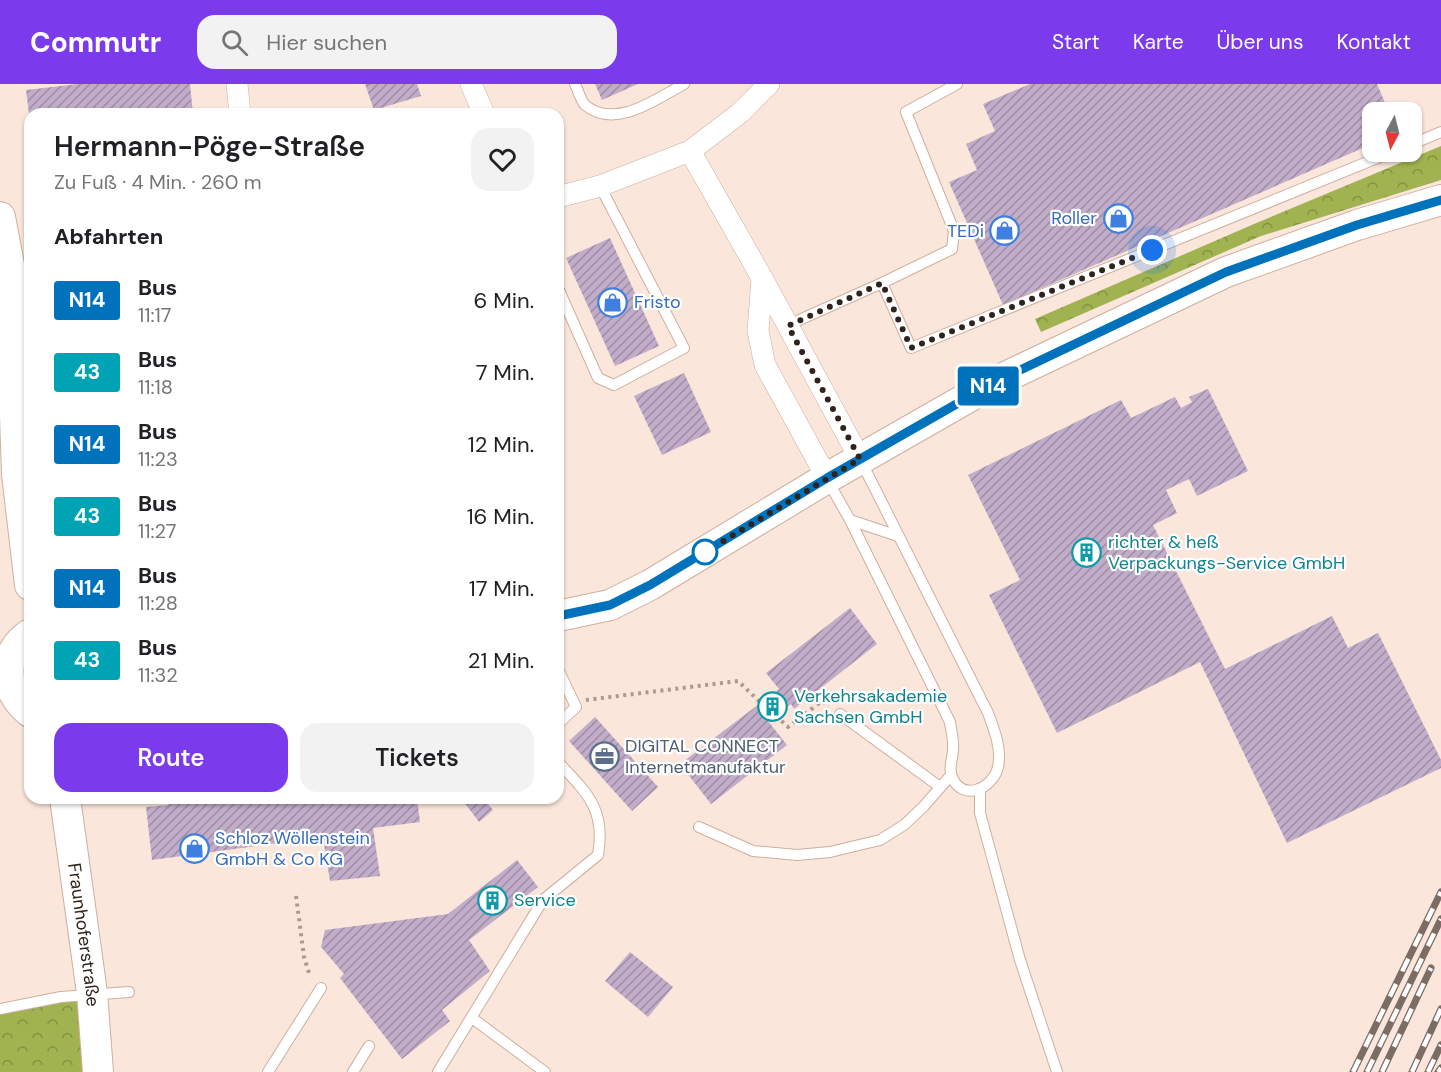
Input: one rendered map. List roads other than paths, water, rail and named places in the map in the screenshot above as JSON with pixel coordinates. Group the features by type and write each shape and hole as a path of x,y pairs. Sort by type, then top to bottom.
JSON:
{"main road":[{"path":"564,615 610,605 650,585 827,478 995,382 1226,272 1357,225 1441,200"},
{"path":"0,217 20,269 9,475 24,554"},
{"path":"24,638 13,650 4,679 15,698 24,706"},
{"name":"Fraunhoferstraße","path":"66,804 92,993 98,1072"}],"street":[{"path":"237,84 239,108"},
{"path":"471,84 481,108"},
{"path":"564,195 600,186 690,151 740,114 769,84"},
{"path":"690,151 860,459"},
{"path":"762,278 758,331 765,365 827,478"}],"lane":[{"path":"575,84 584,104 604,114 628,113 684,84"},
{"path":"788,326 952,249 954,231 906,112 957,84"},
{"path":"1422,140 1441,132"},
{"path":"882,283 911,348 1367,162"},
{"path":"564,302 598,378 614,385 684,348 600,186"},
{"path":"860,459 988,713 995,734 999,753 998,767 992,782 980,790 966,790 956,783 951,775"},
{"path":"699,827 753,851 797,855 830,852 879,840 904,825 951,775 953,748 950,722 827,478"},
{"path":"850,520 898,536"},
{"path":"564,681 576,707 564,718"},
{"path":"840,714 940,788"},
{"path":"438,1072 543,900 598,855 601,838 598,815 590,797 564,769"},
{"path":"980,790 980,813 1020,960 1057,1072"},
{"path":"268,1072 321,988"},
{"path":"0,1009 92,993 129,992"},
{"path":"472,1018 545,1072"},
{"path":"354,1072 369,1046"}],"railway":[{"path":"1353,1072 1441,892"},
{"path":"1367,1072 1441,919"},
{"path":"1382,1072 1431,968"},
{"path":"1412,1072 1441,1009"},
{"path":"1428,1072 1441,1045"},
{"path":"1438,1072 1441,1068"}],"place":[{"name":"Roller","path":"1118,218"},
{"name":"TEDi","path":"1005,231"},
{"name":"Fristo","path":"613,302"},
{"name":"richter & heß Verpackungs-Service GmbH","path":"1087,552"},
{"name":"Verkehrsakademie Sachsen GmbH","path":"773,706"},
{"name":"DIGITAL CONNECT Internetmanufaktur","path":"604,756"},
{"name":"Schloz Wöllenstein GmbH & Co KG","path":"194,848"},
{"name":"Service","path":"493,900"}]}
